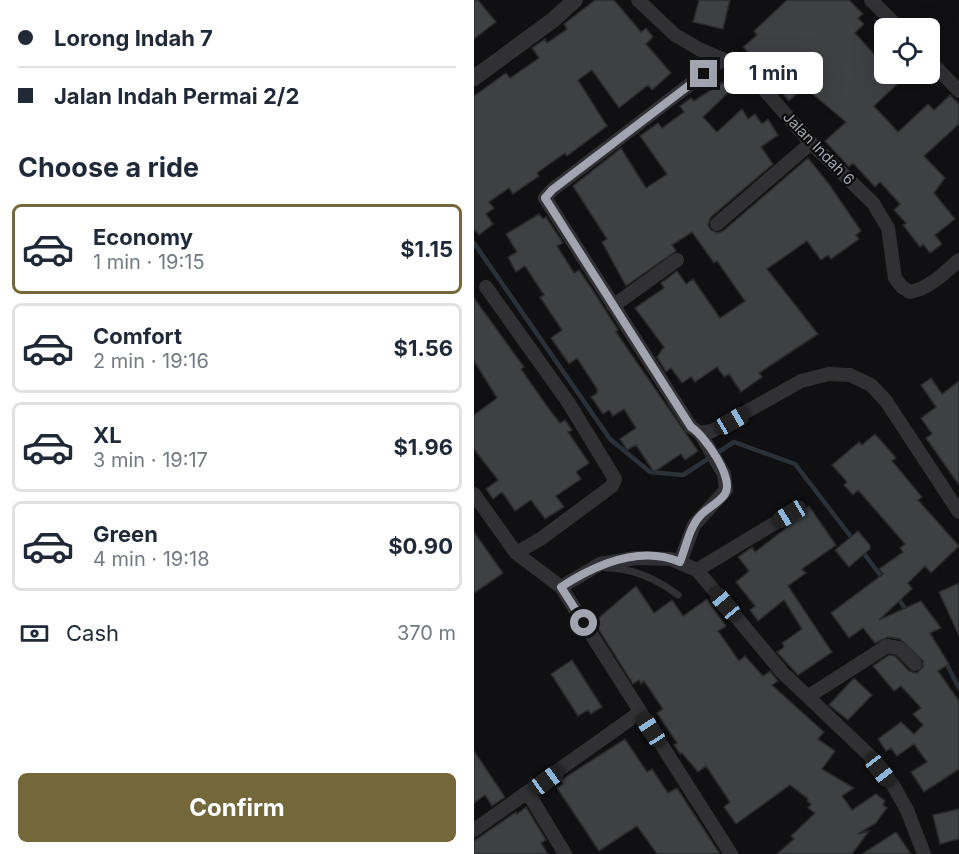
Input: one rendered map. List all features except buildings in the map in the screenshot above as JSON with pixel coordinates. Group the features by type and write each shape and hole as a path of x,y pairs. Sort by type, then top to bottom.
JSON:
{"street":[{"path":"474,78 553,20 575,0"},
{"name":"Jalan Indah 6","path":"638,0 675,35 699,49 747,70 812,143 862,192 882,215 888,228 895,278 902,287 910,292 920,290 933,283 959,260"},
{"path":"871,0 889,18"},
{"path":"680,562 699,517 725,494 727,483 721,466 700,433 691,427 545,198 552,190 723,59"},
{"path":"940,72 959,92"},
{"path":"717,224 812,143"},
{"path":"613,306 677,260"},
{"path":"486,287 568,402 615,479 612,486 542,538 516,553"},
{"path":"700,433 712,431 732,421 801,381 829,374 850,375 871,385 886,401 959,512"},
{"path":"474,494 516,553 561,587 639,713 731,854"},
{"path":"697,570 790,514"},
{"path":"561,587 587,570 609,562 635,558 663,558 680,562 697,570 782,672 868,754 892,785 907,810 924,854"},
{"path":"809,696 887,646 899,648 915,664"},
{"path":"474,830 639,713"},
{"path":"528,793 566,854"}],"lane":[{"path":"587,570 610,567 637,573 660,582 678,595"}],"waterway":[{"path":"474,243 610,439 650,472 683,475 734,442 795,464 855,542"},
{"path":"862,551 884,580"},
{"path":"896,596 907,611"},
{"path":"945,661 959,688"}],"route":[{"path":"584,623 561,587 587,570 618,560 654,557 680,562 694,525 699,517 725,494 727,483 712,450 700,433 691,427 545,198 552,190 704,74"}]}
